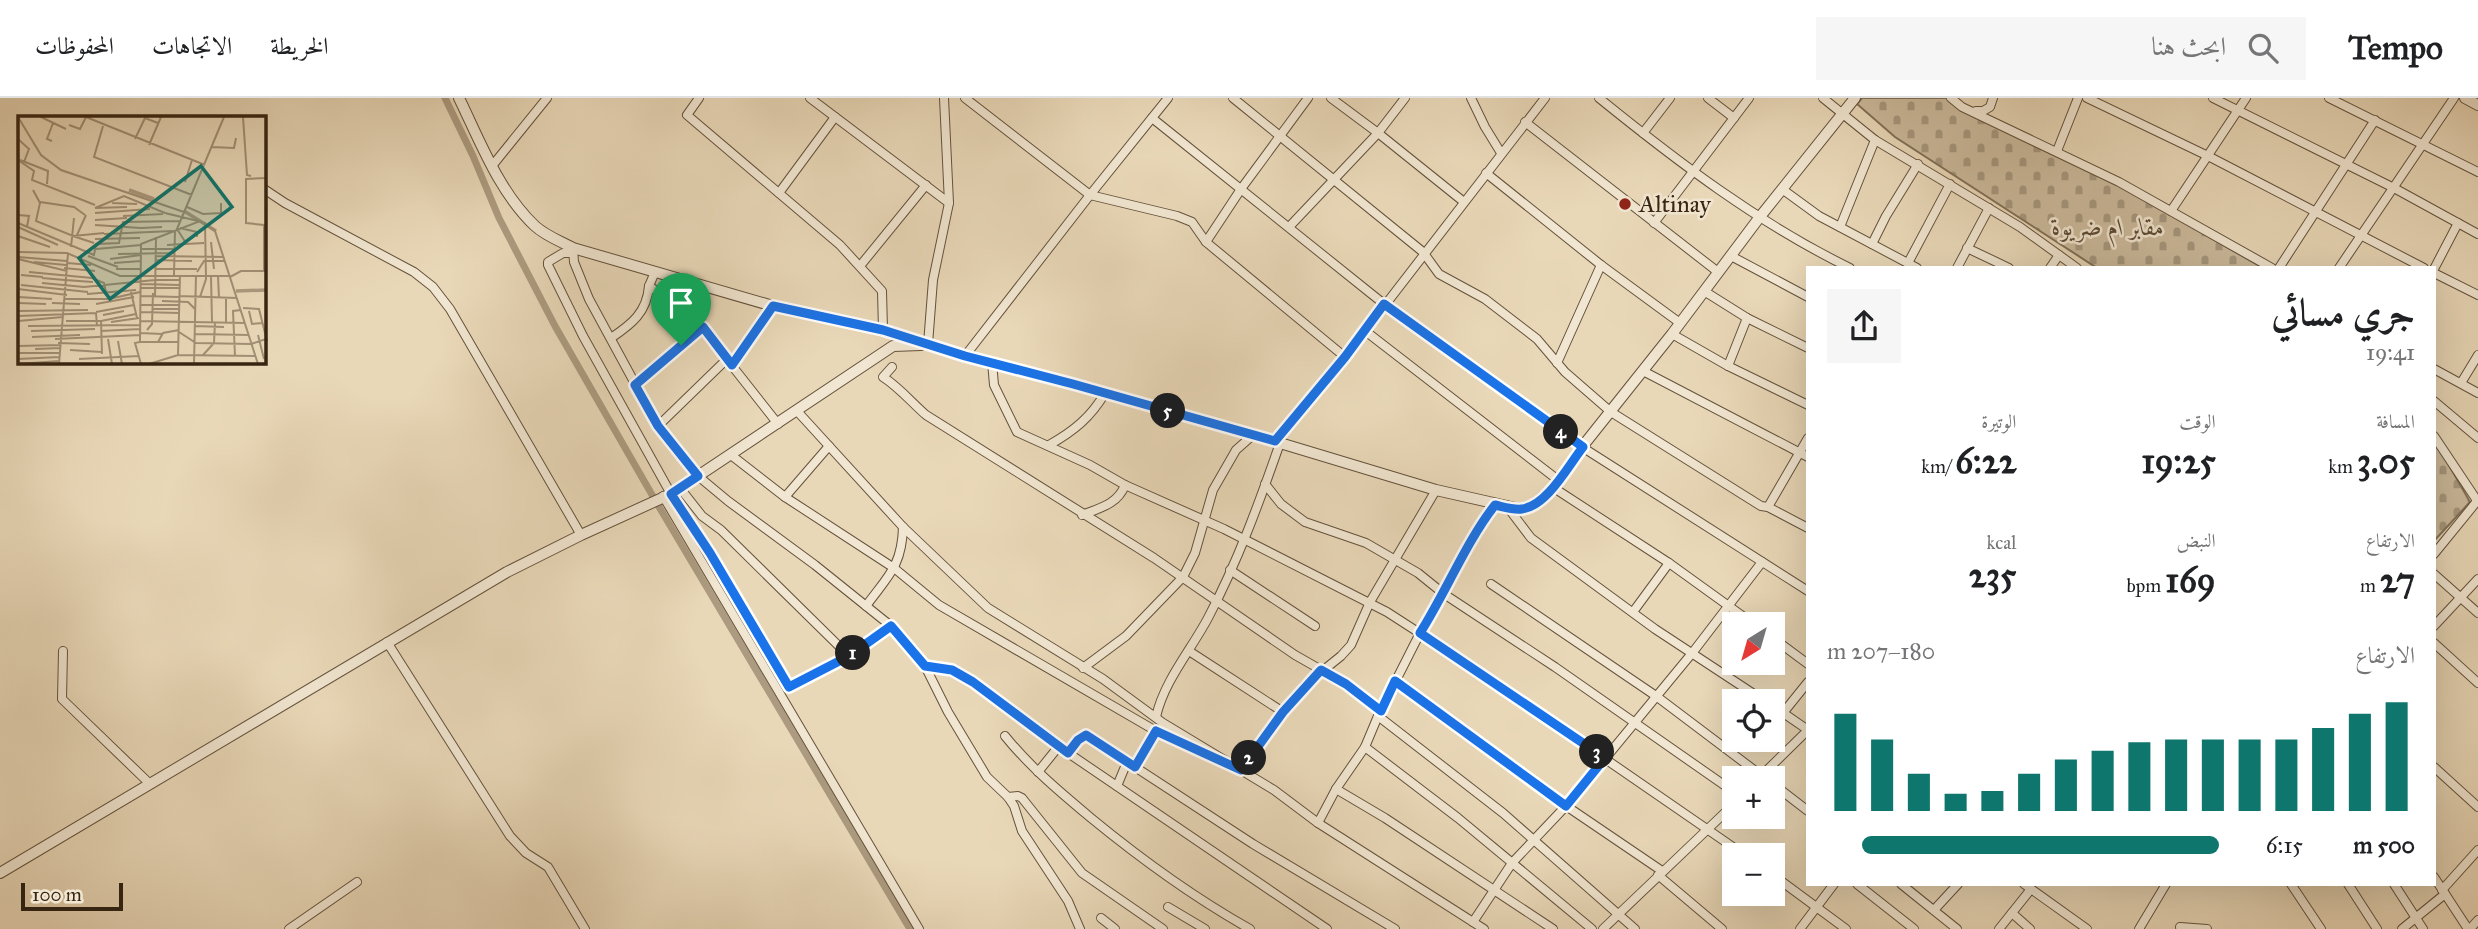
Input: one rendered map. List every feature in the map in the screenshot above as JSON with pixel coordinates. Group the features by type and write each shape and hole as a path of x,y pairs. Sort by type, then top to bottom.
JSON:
{"street":[{"path":"458,98 506,190 535,225 573,251 773,306 883,330 965,356 1105,393 1509,509 1532,506 1556,484 1759,218 1855,98"},
{"path":"492,166 547,98"},
{"path":"810,98 949,203"},
{"path":"928,344 933,280 949,203 944,98"},
{"path":"965,98 1090,195 1192,222 1206,242 1345,357"},
{"path":"965,356 1168,98"},
{"path":"1233,98 1423,253 1434,271 1485,299 1537,339 1565,372 1611,412 1761,506 1806,527"},
{"path":"1206,242 1308,98"},
{"path":"1331,98 1378,132 1464,202"},
{"path":"1289,227 1378,132 1405,98"},
{"path":"1471,98 1501,153"},
{"path":"1156,717 1161,696 1217,600 1246,539 1278,442 1545,98"},
{"path":"1599,98 1693,172 1759,218 1846,266"},
{"path":"1643,133 1670,98"},
{"path":"1708,98 1734,118"},
{"path":"1654,223 1749,98"},
{"path":"1823,98 1875,139 1989,208 2074,266"},
{"path":"1951,98 2171,211 2268,266"},
{"path":"1970,110 1983,111 1990,107 1993,98"},
{"path":"2057,151 2078,98"},
{"path":"2087,98 2208,156 2420,266"},
{"path":"2213,98 2394,188 2478,234"},
{"path":"2171,211 2246,98"},
{"path":"2329,98 2478,172"},
{"path":"2340,266 2454,98"},
{"path":"2466,98 2478,105"},
{"path":"697,99 687,115 840,244 882,291 883,330"},
{"path":"779,193 835,117"},
{"path":"1152,118 1384,304 1583,447 1806,590"},
{"path":"2280,266 2375,120"},
{"path":"1525,122 1718,272"},
{"path":"1840,227 1875,139"},
{"path":"1872,244 1918,164"},
{"path":"1486,173 1601,265 1680,323"},
{"path":"1782,189 1819,216 1913,265 1950,184"},
{"path":"860,265 926,185"},
{"path":"266,189 285,203 414,272 433,287 450,309 581,535"},
{"path":"1958,266 1989,208"},
{"path":"2436,267 2458,223"},
{"path":"1967,248 2005,266"},
{"path":"573,251 589,299 658,426 698,476 891,626 925,666 948,712 987,776 1014,806 1022,831 1068,901 1080,929"},
{"path":"573,251 558,254 548,265 583,336 919,929"},
{"path":"2051,266 2059,255"},
{"path":"1731,256 1806,296"},
{"path":"1557,363 1601,265"},
{"path":"611,338 637,318 648,300 649,286 655,272"},
{"path":"2436,272 2478,295"},
{"path":"649,286 682,307 703,327 778,424"},
{"path":"1704,291 1747,318 1806,347"},
{"path":"658,426 729,362 773,306"},
{"path":"1728,366 1747,318"},
{"path":"635,385 703,327"},
{"path":"1364,330 1556,484 1739,612"},
{"path":"1672,334 1728,366 1806,404"},
{"path":"0,873 507,572 671,493 893,346 928,344"},
{"path":"2461,383 2478,355"},
{"path":"992,362 994,385 1013,426 1023,435 1090,465 1125,485 1246,539 1370,602 1420,633 1728,843"},
{"path":"892,367 883,377 926,415 1184,577 1346,684 1379,714 1503,813 1635,929"},
{"path":"2436,370 2478,393"},
{"path":"1643,371 1804,455 1768,507"},
{"path":"1049,445 1081,424 1094,411 1105,393"},
{"path":"2436,403 2478,438"},
{"path":"797,411 903,527 988,608 1274,790 1318,823 1484,929"},
{"path":"1083,668 1126,636 1184,577 1195,553 1213,490 1236,450 1253,435"},
{"path":"2436,439 2478,501 2436,552"},
{"path":"785,497 829,446"},
{"path":"731,455 785,497 894,568 939,605 1156,731 1200,753 1227,762"},
{"path":"1082,515 1111,503 1121,495 1125,485"},
{"path":"1265,485 1281,504 1306,522 1366,543 1418,573 1444,594 1636,722 1722,783"},
{"path":"1241,770 1283,712 1321,670 1351,645 1370,602 1436,490"},
{"path":"671,493 721,530 849,656"},
{"path":"671,493 710,553 787,685 792,687 849,656 891,626"},
{"path":"1318,823 1336,789 1365,747 1420,633 1444,594 1480,524 1495,505"},
{"path":"1509,509 1531,538 1747,689"},
{"path":"866,606 901,555 903,527"},
{"path":"1464,929 1512,863 1566,806 1636,722 1762,562"},
{"path":"1633,611 1669,563"},
{"path":"1230,570 1315,626"},
{"path":"2436,575 2478,613"},
{"path":"2436,624 2478,579"},
{"path":"1491,584 1656,696 1746,766"},
{"path":"387,642 510,836 526,853 548,867 585,929"},
{"path":"2436,645 2478,683"},
{"path":"1785,648 1806,663"},
{"path":"63,651 62,699 149,783"},
{"path":"1189,651 1283,712"},
{"path":"925,666 952,670 973,682 1068,753 1327,929"},
{"path":"1395,681 1660,873 1722,929"},
{"path":"1785,711 1806,687"},
{"path":"1785,714 1806,729"},
{"path":"1135,767 1156,731"},
{"path":"1774,766 1806,732"},
{"path":"1068,753 1078,740 1086,735 1252,844 1395,929"},
{"path":"1004,736 1038,772 1109,833 1214,909 1250,929"},
{"path":"1038,772 1059,746"},
{"path":"1365,747 1397,769 1592,929"},
{"path":"1116,786 1127,762"},
{"path":"2436,769 2478,807"},
{"path":"1336,789 1553,929"},
{"path":"1785,793 1806,809"},
{"path":"1008,797 1022,798 1082,873 1163,929"},
{"path":"1603,929 1722,816"},
{"path":"2402,929 2443,892 2478,850"},
{"path":"2436,880 2469,929 2478,920"},
{"path":"289,929 357,882"},
{"path":"1785,883 1846,929"},
{"path":"1800,929 1832,886"},
{"path":"1860,886 1914,929"},
{"path":"1904,886 1957,929"},
{"path":"1934,910 1956,886"},
{"path":"2139,929 2165,886"},
{"path":"2292,886 2321,929"},
{"path":"2349,886 2377,929"},
{"path":"2395,886 2423,929"},
{"path":"1999,929 2012,914 2028,887 2087,929"},
{"path":"1168,907 1205,929"},
{"path":"2012,914 2030,929"},
{"path":"1101,918 1115,929"},
{"path":"2180,927 2207,929"}],"green space":[{"name":"مقابر ام ضريوة","path":"1862,98 1950,98 2146,200 2260,266 2094,266 1895,137 1857,104"},
{"path":"2436,442 2470,502 2436,539"}],"waterway":[{"path":"445,98 499,218 555,326 655,500 910,929"}],"place":[{"name":"Altinay","path":"1625,204"}],"route":[{"path":"1384,304 1583,447 1554,488 1532,506 1509,509 1495,505 1480,524 1472,544 1420,633 1605,758 1566,806 1395,681 1381,711 1346,684 1321,670 1283,712 1241,770 1177,743 1156,731 1135,767 1086,735 1078,740 1068,753 973,682 952,670 925,666 891,626 849,656 789,687 710,553 671,494 698,476 658,426 635,385 681,345 703,327 732,365 773,306 883,330 965,356 1275,441 1345,357 1384,304"}]}
